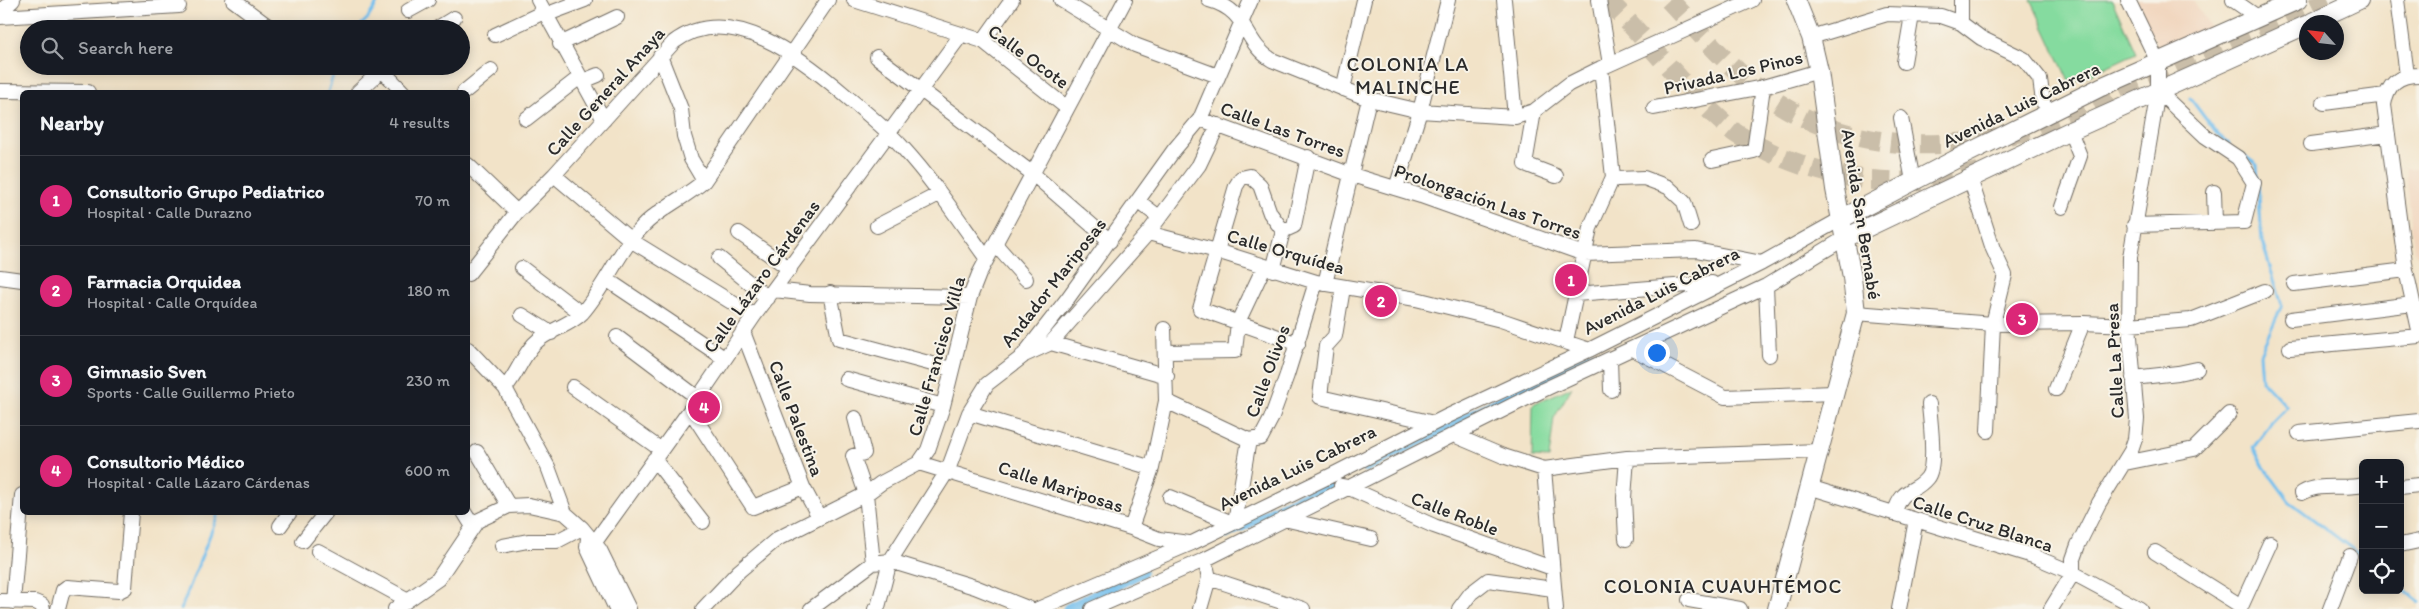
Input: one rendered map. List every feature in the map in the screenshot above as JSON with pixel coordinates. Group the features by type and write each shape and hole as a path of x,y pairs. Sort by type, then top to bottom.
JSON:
{"main road":[{"name":"Avenida San Bernabé","path":"1777,609 1856,313 1845,238 1835,189 1819,71 1811,37 1796,0"},
{"name":"Avenida Luis Cabrera","path":"1841,219 2102,87 2259,18 2278,4 2298,0"},
{"path":"2327,15 2359,0"},
{"name":"Avenida Luis Cabrera","path":"1845,238 2070,131 2299,28"}],"street":[{"path":"0,12 13,0"},
{"path":"233,0 260,20"},
{"path":"408,11 428,0"},
{"path":"495,35 542,9 584,0"},
{"path":"505,388 534,344 566,325 581,313 632,241 649,221 704,181 791,51 828,0"},
{"name":"Calle Ocote","path":"854,0 983,41 1067,108"},
{"path":"983,41 1012,0"},
{"path":"1061,0 1135,45 1218,76"},
{"name":"Calle Francisco Villa","path":"703,609 757,554 777,540 866,494 880,483 919,463 928,450 943,406 970,297 987,259 1108,29 1126,0"},
{"path":"1209,0 1228,7 1242,22 1262,54 1369,99 1420,111 1515,116 1534,112 1570,84 1606,66 1752,0"},
{"name":"Andador Mariposas","path":"875,609 878,607 890,561 948,470 969,413 987,384 1022,357 1200,119 1251,0"},
{"path":"1343,89 1364,0"},
{"path":"1396,188 1420,111 1448,0"},
{"path":"1504,0 1515,116"},
{"path":"1566,341 1584,254 1596,212 1614,176 1599,0"},
{"path":"1961,0 1961,23"},
{"path":"2128,0 2158,62"},
{"path":"2233,0 2259,18"},
{"path":"2290,348 2419,328 2413,304 2411,279 2384,105 2390,86 2398,78 2413,75 2397,0"},
{"path":"0,17 180,6"},
{"path":"542,9 604,120"},
{"path":"1811,37 1887,14 1940,16 1961,23 1968,30 2029,63 2040,79 2042,102"},
{"path":"1904,62 1912,15"},
{"path":"560,44 617,17"},
{"name":"Calle General Anaya","path":"470,271 517,212 554,175 660,56 686,31 705,25 731,26 752,31 791,51 889,133 906,151 987,259"},
{"name":"Calle Lázaro Cárdenas","path":"588,538 657,454 690,410 754,316 961,35"},
{"path":"660,56 681,109 684,136 691,160 704,181"},
{"path":"877,57 1033,174 1110,241"},
{"name":"Calle La Presa","path":"2051,609 2073,573 2073,559 2078,545 2109,486 2125,463 2135,439 2137,419 2129,325 2130,257 2158,91 2158,62"},
{"path":"466,90 490,70"},
{"name":"Privada Los Pinos","path":"1654,108 1763,87 1819,71"},
{"path":"360,90 376,75"},
{"path":"390,75 401,90"},
{"path":"526,119 582,79 598,75"},
{"path":"1712,160 1754,152 1763,87"},
{"path":"0,91 20,91"},
{"path":"2134,225 2244,222 2254,183 2238,158 2205,136 2158,91"},
{"path":"2324,103 2386,95"},
{"name":"Calle Olivos","path":"1233,522 1250,440 1261,438 1266,431 1320,283 1352,175 1369,99"},
{"path":"1534,112 1525,164 1556,176"},
{"path":"1901,118 1913,181"},
{"name":"Calle Las Torres","path":"1200,119 1308,157 1352,175"},
{"name":"Andador Mariposas","path":"1051,343 1148,233 1199,165 1218,125"},
{"path":"2062,207 2080,156 2070,131"},
{"path":"2311,144 2388,134"},
{"path":"1165,352 1235,351 1238,322 1268,268 1284,231 1294,226 1308,157"},
{"path":"470,167 517,212"},
{"path":"554,175 632,241 754,316"},
{"name":"Prolongación Las Torres","path":"1352,175 1396,188 1584,254 1696,250 1762,263"},
{"path":"1284,231 1270,214 1260,185 1250,176 1241,178 1236,186 1200,309 1298,344"},
{"path":"1614,176 1618,179 1644,178 1668,187 1684,202 1691,225"},
{"path":"1970,178 1993,249 2005,275 1993,324 1988,430"},
{"path":"2214,192 2215,223"},
{"path":"877,226 939,194"},
{"path":"1138,201 1159,217"},
{"name":"Avenida Luis Cabrera","path":"1038,609 1192,542 1336,473 1434,423 1589,350 1762,263 1841,219"},
{"path":"739,233 790,268"},
{"name":"Calle Orquídea","path":"1148,233 1217,251 1320,283 1446,306 1566,341 1589,350"},
{"name":"Avenida Luis Cabrera","path":"1092,609 1204,560 1361,480 1456,436 1544,390 1766,286 1845,238"},
{"path":"995,244 1026,278"},
{"path":"720,258 771,294 830,293 970,297"},
{"path":"522,268 581,313"},
{"path":"0,278 20,280"},
{"path":"606,278 724,358"},
{"path":"2294,284 2411,279"},
{"path":"1576,294 1720,283"},
{"path":"1766,286 1769,355"},
{"path":"1342,288 1335,336 1327,344 1319,393 1320,397 1434,423"},
{"path":"1856,313 1993,324 2083,323 2129,325 2191,320 2265,291"},
{"path":"830,293 839,339 951,369"},
{"path":"2291,319 2413,304"},
{"path":"522,315 551,334"},
{"path":"2056,389 2083,323"},
{"path":"1131,528 1152,468 1166,401 1167,376 1164,329"},
{"name":"Calle Palestina","path":"743,332 803,487 819,517"},
{"path":"618,337 698,398"},
{"path":"1022,357 1051,343 1167,376"},
{"path":"1634,349 1725,397 1834,393"},
{"path":"470,351 505,388 548,467 565,513 588,538 629,609"},
{"path":"1610,360 1611,390"},
{"path":"2133,378 2197,369"},
{"path":"846,380 943,406"},
{"path":"573,387 657,454 703,522"},
{"path":"1166,401 1250,440"},
{"path":"1894,514 1897,502 1904,493 1924,481 1930,474 1932,457 1930,404"},
{"path":"690,410 753,507 803,487"},
{"path":"969,413 1152,468"},
{"path":"2125,463 2194,449 2230,414"},
{"path":"855,418 864,453 853,456 866,494 873,563"},
{"path":"2299,433 2419,421"},
{"path":"1456,436 1503,456 1544,469 1627,458 1819,450"},
{"path":"477,452 509,506"},
{"path":"1626,539 1624,498 1627,458"},
{"path":"1355,462 1363,469 1361,480"},
{"name":"Calle Mariposas","path":"919,463 948,470 1167,541 1192,542"},
{"path":"1544,469 1556,609"},
{"path":"1336,473 1334,479 1336,484 1347,487"},
{"path":"2404,487 2419,485"},
{"path":"2302,493 2322,486 2348,489 2359,486"},
{"name":"Calle Roble","path":"1347,487 1434,526 1552,568"},
{"name":"Calle Cruz Blanca","path":"1809,487 2009,547 2073,573 2140,609"},
{"path":"1170,497 1233,522"},
{"path":"395,609 438,579 469,520 509,506 529,505 565,513"},
{"path":"20,509 7,601 35,602 42,605 43,609"},
{"path":"58,609 63,590 67,586 119,591 125,588 132,515"},
{"path":"280,526 288,515"},
{"path":"303,541 324,515"},
{"path":"1284,519 1371,539"},
{"path":"1899,609 1916,520"},
{"path":"502,546 528,541 588,538"},
{"path":"588,538 616,609"},
{"path":"2404,544 2419,541"},
{"path":"2155,552 2240,608 2270,543"},
{"path":"318,551 408,600"},
{"path":"2330,609 2350,556"},
{"path":"1200,609 1210,578 1204,560"},
{"path":"811,609 873,563 890,561 975,587 1030,609"},
{"path":"1210,578 1303,609"},
{"path":"1459,609 1471,594 1488,580 1553,589"},
{"path":"1689,600 1740,609"}],"shaded area":[{"path":"2136,0 2193,0 2211,28 2162,55"},
{"path":"2406,168 2419,168 2419,258 2414,250"}],"green space":[{"path":"2031,0 2112,0 2136,53 2070,84"},
{"path":"1572,387 1554,418 1549,458 1532,457 1533,404"}],"waterway":[{"path":"366,20 379,0"},
{"path":"329,90 333,75"},
{"path":"2190,98 2217,134 2229,144"},
{"path":"2242,154 2257,165 2262,242 2282,305 2260,354 2262,380 2287,407 2272,422 2253,448 2264,467 2289,501 2359,554"},
{"path":"1366,467 1591,356"},
{"path":"1227,533 1330,484"},
{"path":"181,609 218,515"},
{"path":"1068,609 1142,572"},
{"path":"2404,590 2419,602"}],"tunnel":[{"path":"1607,0 1717,117 1740,136 1785,159 1839,175 1895,181 1924,181 1952,178 1979,172"},
{"path":"1669,0 1734,68 1778,103 1811,121 1846,133 1881,141 1917,144 1954,143 1990,139 2026,131 2074,116 2247,39 2329,0"}],"place":[{"name":"Consultorio Grupo Pediatrico","path":"1571,280"},
{"name":"Farmacia Orquidea","path":"1381,301"},
{"name":"Gimnasio Sven","path":"2022,319"},
{"name":"Consultorio Médico","path":"704,407"}],"district":[{"name":"COLONIA LA MALINCHE","path":"1408,76"},
{"name":"COLONIA CUAUHTÉMOC","path":"1723,586"}]}
